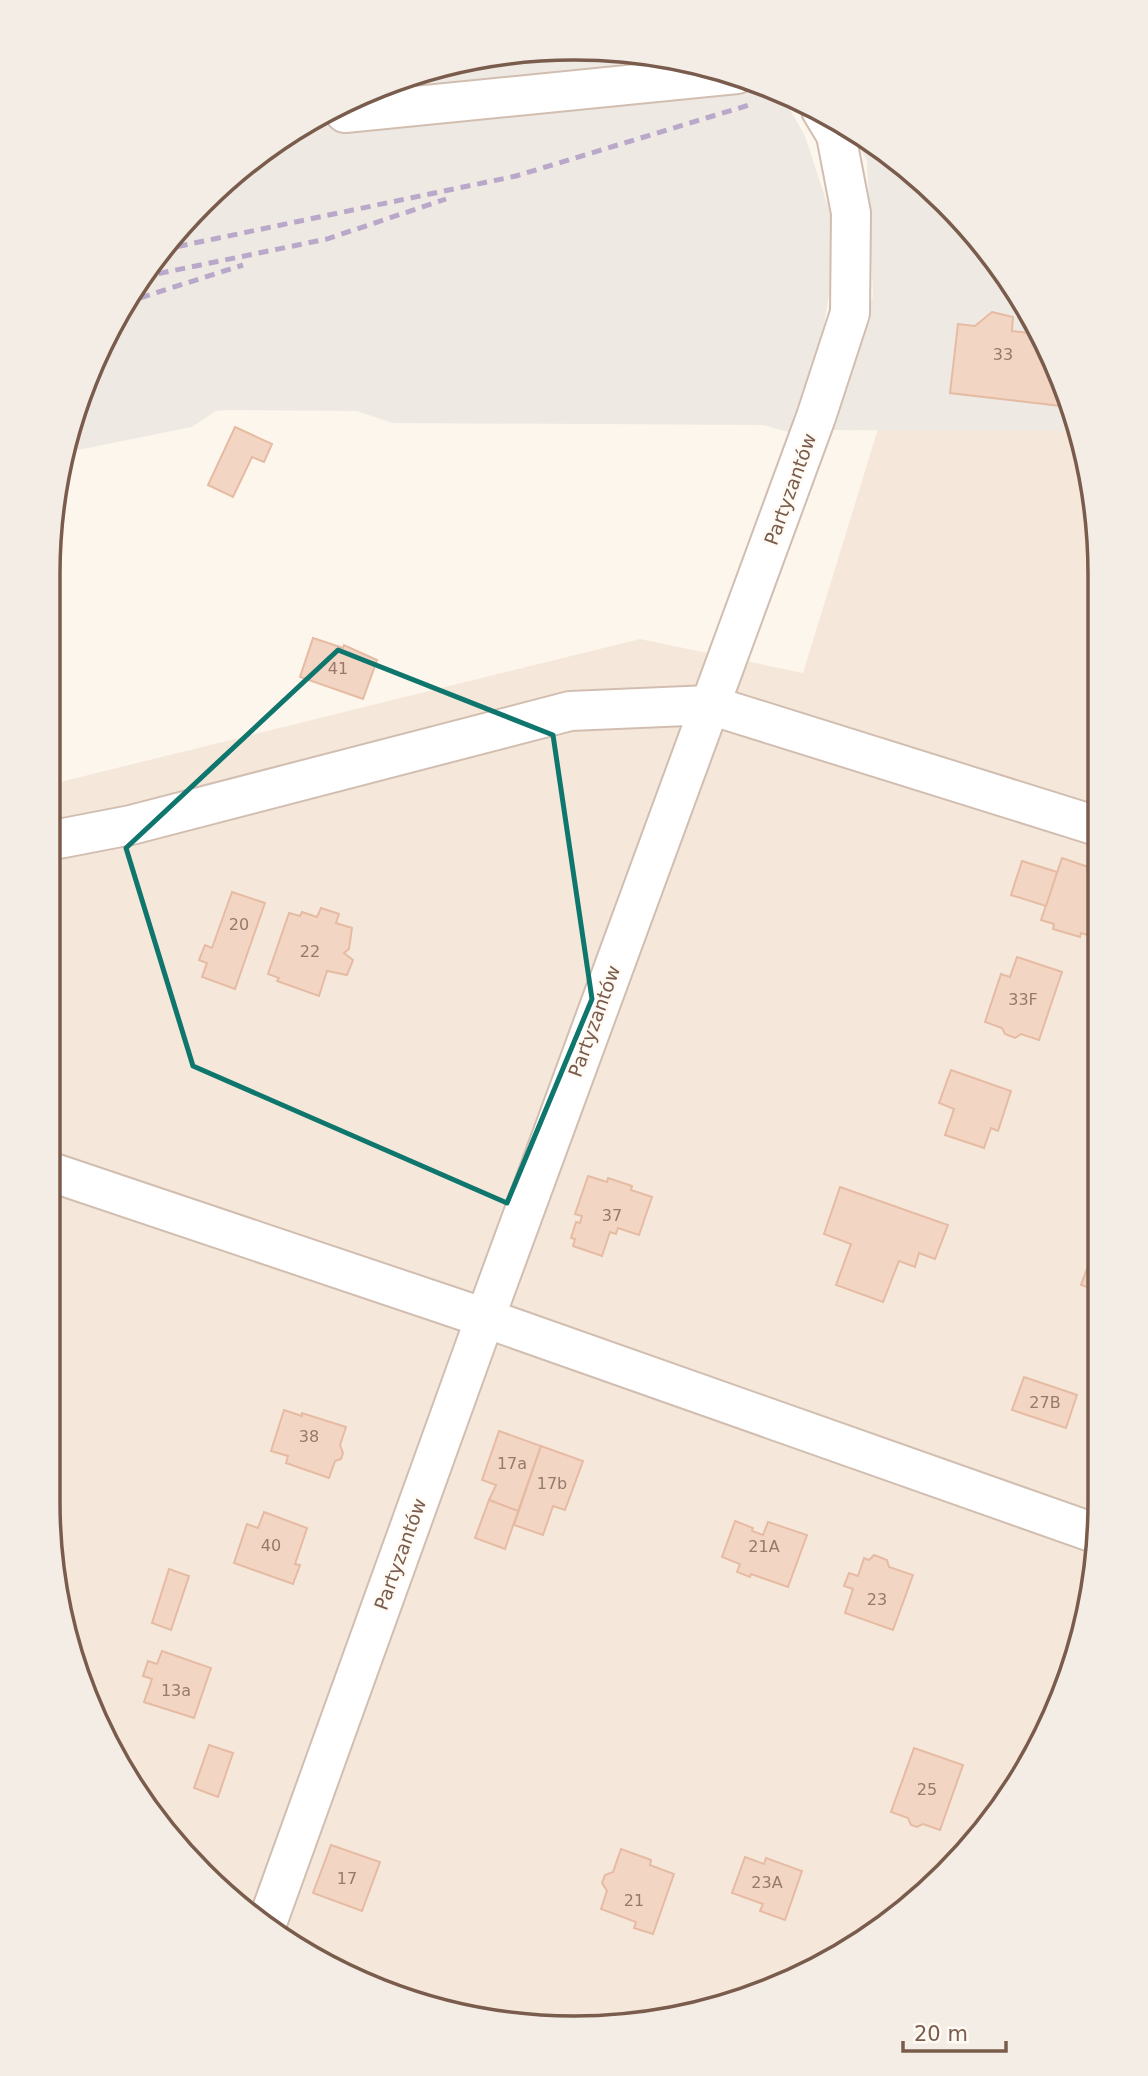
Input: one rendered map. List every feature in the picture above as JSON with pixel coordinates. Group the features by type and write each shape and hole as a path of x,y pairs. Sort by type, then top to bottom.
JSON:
{"street":[{"path":"346,113 707,77"},
{"name":"Partyzantów","path":"269,1916 485,1318 816,417 850,313 851,214 836,135 832,129"},
{"path":"60,839 131,825 570,710 710,705 1088,823"},
{"path":"60,1175 485,1318 1087,1530"}],"highlighted area":[{"path":"338,650 553,735 592,999 507,1203 193,1066 126,848"}],"shaded area":[{"path":"540,61 608,61 674,69 707,77 771,99 788,107 805,136 838,237 818,362 792,433 763,425 393,423 356,411 216,411 192,427 75,451 87,409 113,346 146,288 166,261 210,210 235,187 288,146 346,113 409,87 474,69"},
{"path":"858,145 938,210 982,261 1002,288 1035,346 1068,431 831,430 873,296 867,161"},
{"path":"937,237 985,265 1020,317 1061,409 1079,474 1084,507 1088,574 1088,1502 1084,1569 1071,1635 1049,1699 1035,1730 1002,1788 982,1815 938,1866 913,1889 860,1930 831,1948 739,1989 674,2007 641,2012 540,2015 474,2007 441,1999 377,1977 317,1948 261,1910 210,1866 166,1815 128,1759 87,1667 69,1602 61,1536 60,782 640,639 803,673"}],"building":[{"path":"992,312 1013,317 1012,331 1028,333 1060,406 950,393 958,324 975,326"},
{"path":"235,427 272,444 264,462 252,457 233,497 208,485"},
{"path":"313,638 343,648 344,645 377,660 363,699 300,677"},
{"path":"1062,858 1088,867 1088,935 1081,933 1080,937 1053,929 1054,924 1041,920"},
{"path":"1022,861 1057,872 1046,906 1011,895"},
{"path":"232,892 265,903 235,989 202,977 207,963 199,960 205,945 212,948"},
{"path":"321,908 339,914 336,923 352,928 349,949 344,953 353,960 347,975 327,971 319,996 277,981 279,978 268,974 289,913 300,916 302,912 317,917"},
{"path":"1017,957 1062,972 1039,1040 1021,1034 1015,1038 1005,1034 1002,1028 985,1022 1001,974 1010,977"},
{"path":"951,1070 1011,1091 998,1131 991,1128 984,1148 945,1135 954,1109 939,1103"},
{"path":"588,1176 607,1182 608,1178 632,1186 631,1190 652,1197 639,1235 618,1228 616,1234 610,1232 602,1256 573,1246 575,1239 571,1238 576,1222 580,1223 582,1216 575,1214"},
{"path":"840,1187 948,1225 935,1259 919,1253 915,1267 899,1261 883,1302 836,1285 851,1244 824,1234"},
{"path":"1088,1266 1088,1287 1081,1285"},
{"path":"1024,1377 1077,1395 1066,1428 1012,1410"},
{"path":"284,1410 346,1427 340,1445 343,1453 341,1459 335,1461 329,1478 286,1463 288,1456 271,1451"},
{"path":"499,1431 541,1446 518,1511 489,1500 496,1485 482,1480"},
{"path":"541,1446 583,1461 565,1510 553,1506 543,1535 514,1525"},
{"path":"489,1500 518,1511 505,1549 475,1538"},
{"path":"264,1512 307,1528 295,1564 300,1565 293,1584 234,1563 247,1524 258,1528"},
{"path":"735,1521 763,1535 768,1522 807,1535 788,1587 737,1572 740,1564 722,1557"},
{"path":"874,1555 887,1560 889,1567 913,1575 893,1630 845,1613 853,1589 844,1586 849,1573 858,1576 864,1558 869,1560"},
{"path":"169,1569 189,1576 171,1630 152,1623"},
{"path":"162,1651 211,1668 194,1718 144,1702 152,1679 143,1676 148,1661 157,1664"},
{"path":"209,1745 233,1753 218,1797 194,1788"},
{"path":"914,1748 963,1765 940,1830 923,1824 917,1827 911,1825 908,1818 891,1812"},
{"path":"331,1845 380,1862 362,1911 313,1893"},
{"path":"621,1849 651,1860 650,1865 674,1874 653,1934 634,1928 636,1922 601,1909 607,1891 602,1883 605,1875 613,1872"},
{"path":"745,1857 764,1864 766,1858 802,1871 785,1920 760,1911 763,1904 732,1893"}],"railway":[{"path":"178,247 516,176 749,105"},
{"path":"156,274 327,239 446,199"},
{"path":"140,298 243,265"}]}
